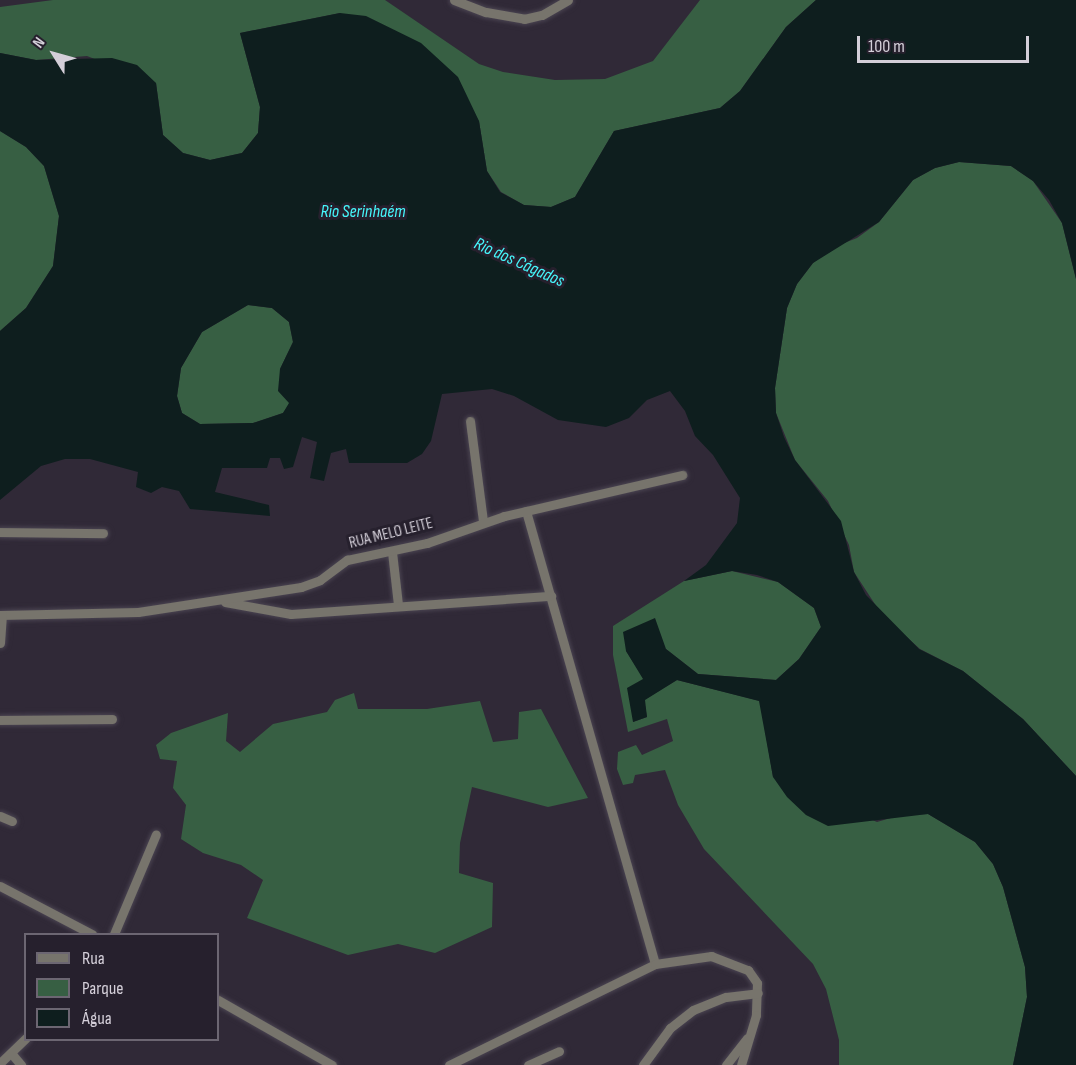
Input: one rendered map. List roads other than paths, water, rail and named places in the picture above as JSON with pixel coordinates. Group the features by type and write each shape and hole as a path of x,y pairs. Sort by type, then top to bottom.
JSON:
{"street":[{"path":"454,0 486,12 524,19 542,15 568,0"},
{"path":"470,421 483,522"},
{"name":"RUA MELO LEITE","path":"1,615 100,616 219,601 314,583 347,560 392,552 483,522 526,511 682,475"},
{"path":"526,511 655,964"},
{"path":"0,532 103,532"},
{"path":"392,552 398,605"},
{"path":"219,601 291,614 551,596"},
{"path":"0,643 1,615"},
{"path":"0,720 112,719"},
{"path":"0,816 12,821"},
{"path":"114,933 156,834"},
{"path":"0,886 90,933"},
{"path":"449,1065 655,964 711,956 726,960 752,974 758,993 750,1035 741,1065"},
{"path":"643,1065 670,1028 693,1010 726,998 758,993"},
{"path":"219,1001 332,1065"},
{"path":"726,1065 750,1035"},
{"path":"0,1063 24,1040"},
{"path":"528,1065 559,1051"},
{"path":"11,1053 21,1065"}],"water":[{"name":"Rio Serinhaém","path":"816,0 1076,0 1076,279 1062,223 1049,200 1033,181 1011,166 959,162 935,168 913,180 879,222 813,263 797,284 787,308 775,388 776,413 784,437 795,460 841,521 854,572 866,595 919,649 963,671 1023,719 1076,776 1076,1065 1013,1065 1027,997 1025,967 1003,887 993,864 975,842 928,814 828,826 806,815 787,797 773,777 759,701 677,680 645,700 647,717 633,722 627,688 643,679 626,651 623,632 655,618 666,649 698,674 776,680 799,659 821,627 814,608 778,582 757,575 732,571 684,581 706,565 737,523 740,498 713,455 695,436 685,411 670,391 647,400 629,418 606,427 558,420 514,396 492,389 442,394 431,441 422,454 407,463 349,463 346,449 331,453 324,481 310,478 317,442 302,437 293,467 284,469 280,458 270,458 267,468 222,468 215,492 269,505 270,516 190,509 179,491 162,487 151,493 136,487 138,472 90,459 65,459 41,466 0,500 0,331 26,308 53,266 59,216 44,166 26,147 0,131 0,53 36,60 112,58 137,65 156,83 163,135 183,153 210,160 242,153 258,133 260,107 240,33 340,13 366,16 421,43 458,77 479,121 487,171 500,192 524,205 551,207 575,197 614,131 720,108 740,91 786,27","holes":["248,305 272,308 289,322 293,342 280,369 278,391 289,403 283,413 253,423 200,424 182,413 177,396 181,368 202,332"]}],"water label":[{"name":"Rio dos Cágados","path":"519,263"}]}
